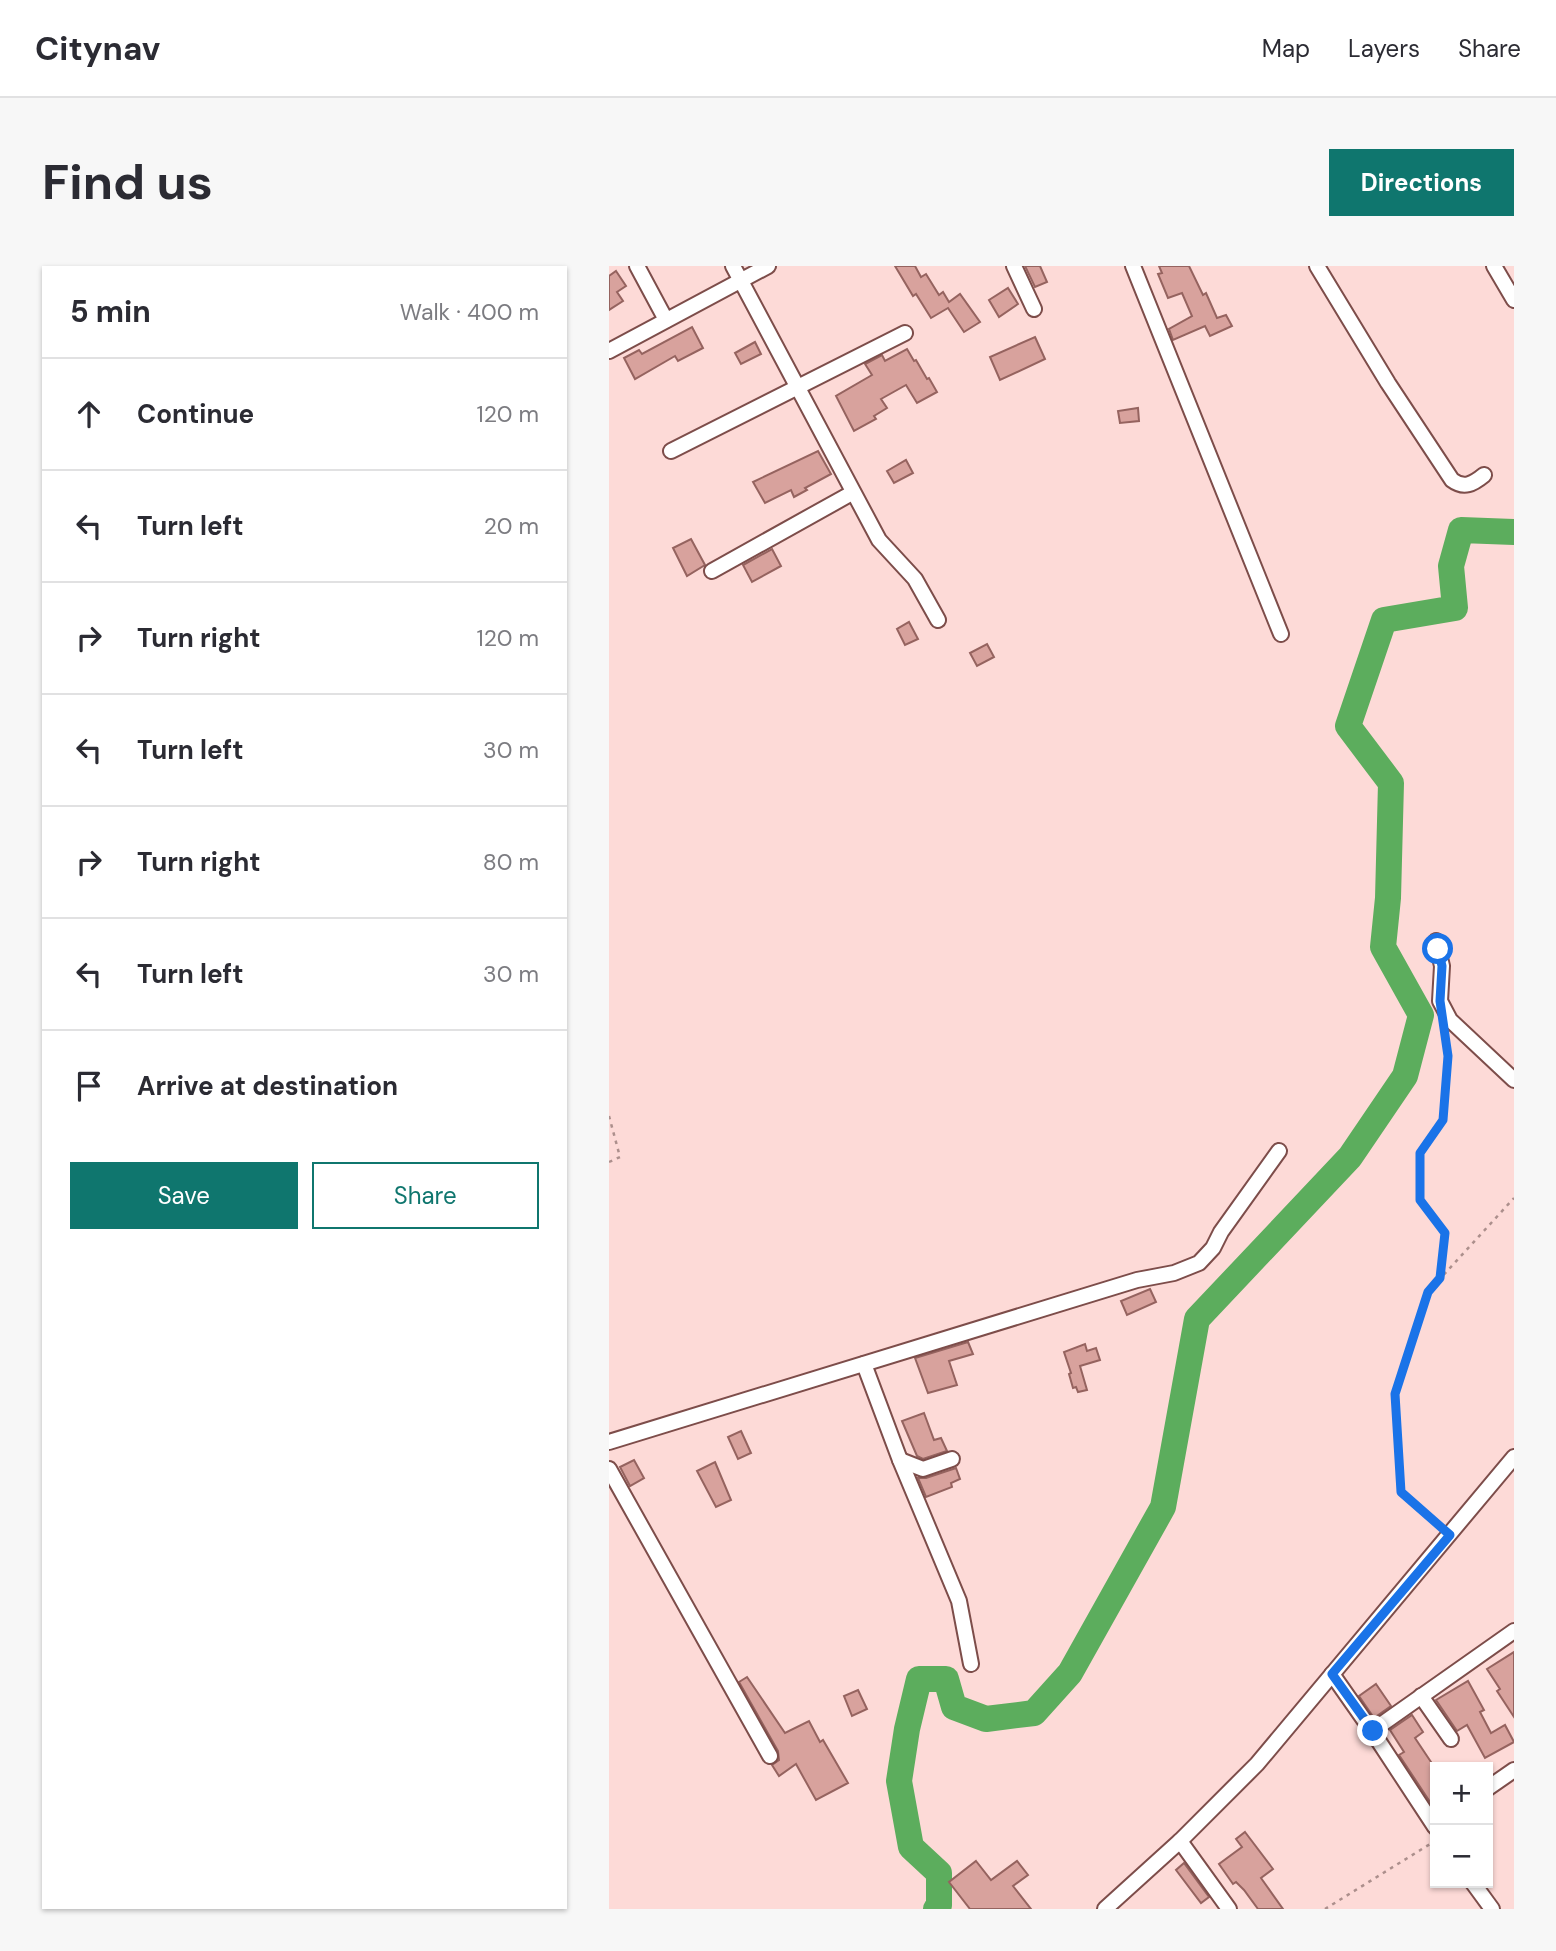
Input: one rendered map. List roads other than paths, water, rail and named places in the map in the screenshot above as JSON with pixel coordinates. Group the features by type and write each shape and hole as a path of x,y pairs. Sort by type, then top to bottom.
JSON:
{"street":[{"path":"637,266 666,320"},
{"path":"733,266 883,547 915,579 938,620"},
{"path":"609,351 768,266"},
{"path":"1014,266 1034,309"},
{"path":"1133,266 1281,634"},
{"path":"1317,266 1451,480 1466,486 1484,475"},
{"path":"1494,266 1514,300"},
{"path":"671,451 905,333"},
{"path":"712,571 852,493"},
{"path":"1436,941 1442,966 1440,1001 1450,1020 1514,1080"},
{"path":"609,1442 1137,1280 1174,1273 1199,1263 1213,1248 1221,1232 1279,1151"},
{"path":"864,1364 900,1460 959,1601 971,1664"},
{"path":"1105,1909 1180,1841 1257,1764 1514,1457"},
{"path":"900,1460 923,1469 952,1459"},
{"path":"609,1469 770,1756"},
{"path":"1373,1731 1514,1631"},
{"path":"1332,1674 1430,1817"},
{"path":"1421,1696 1451,1739"},
{"path":"1493,1785 1514,1770"},
{"path":"1180,1841 1229,1909"},
{"path":"1477,1888 1492,1909"}],"waterway":[{"path":"936,1909 939,1905 939,1873 911,1847 899,1781 907,1729 919,1679 946,1679 954,1707 986,1719 1034,1713 1070,1673 1163,1507 1197,1319 1350,1157 1405,1076 1421,1015 1383,947 1388,898 1391,783 1348,726 1384,620 1455,608 1451,566 1461,530 1514,532"}]}
